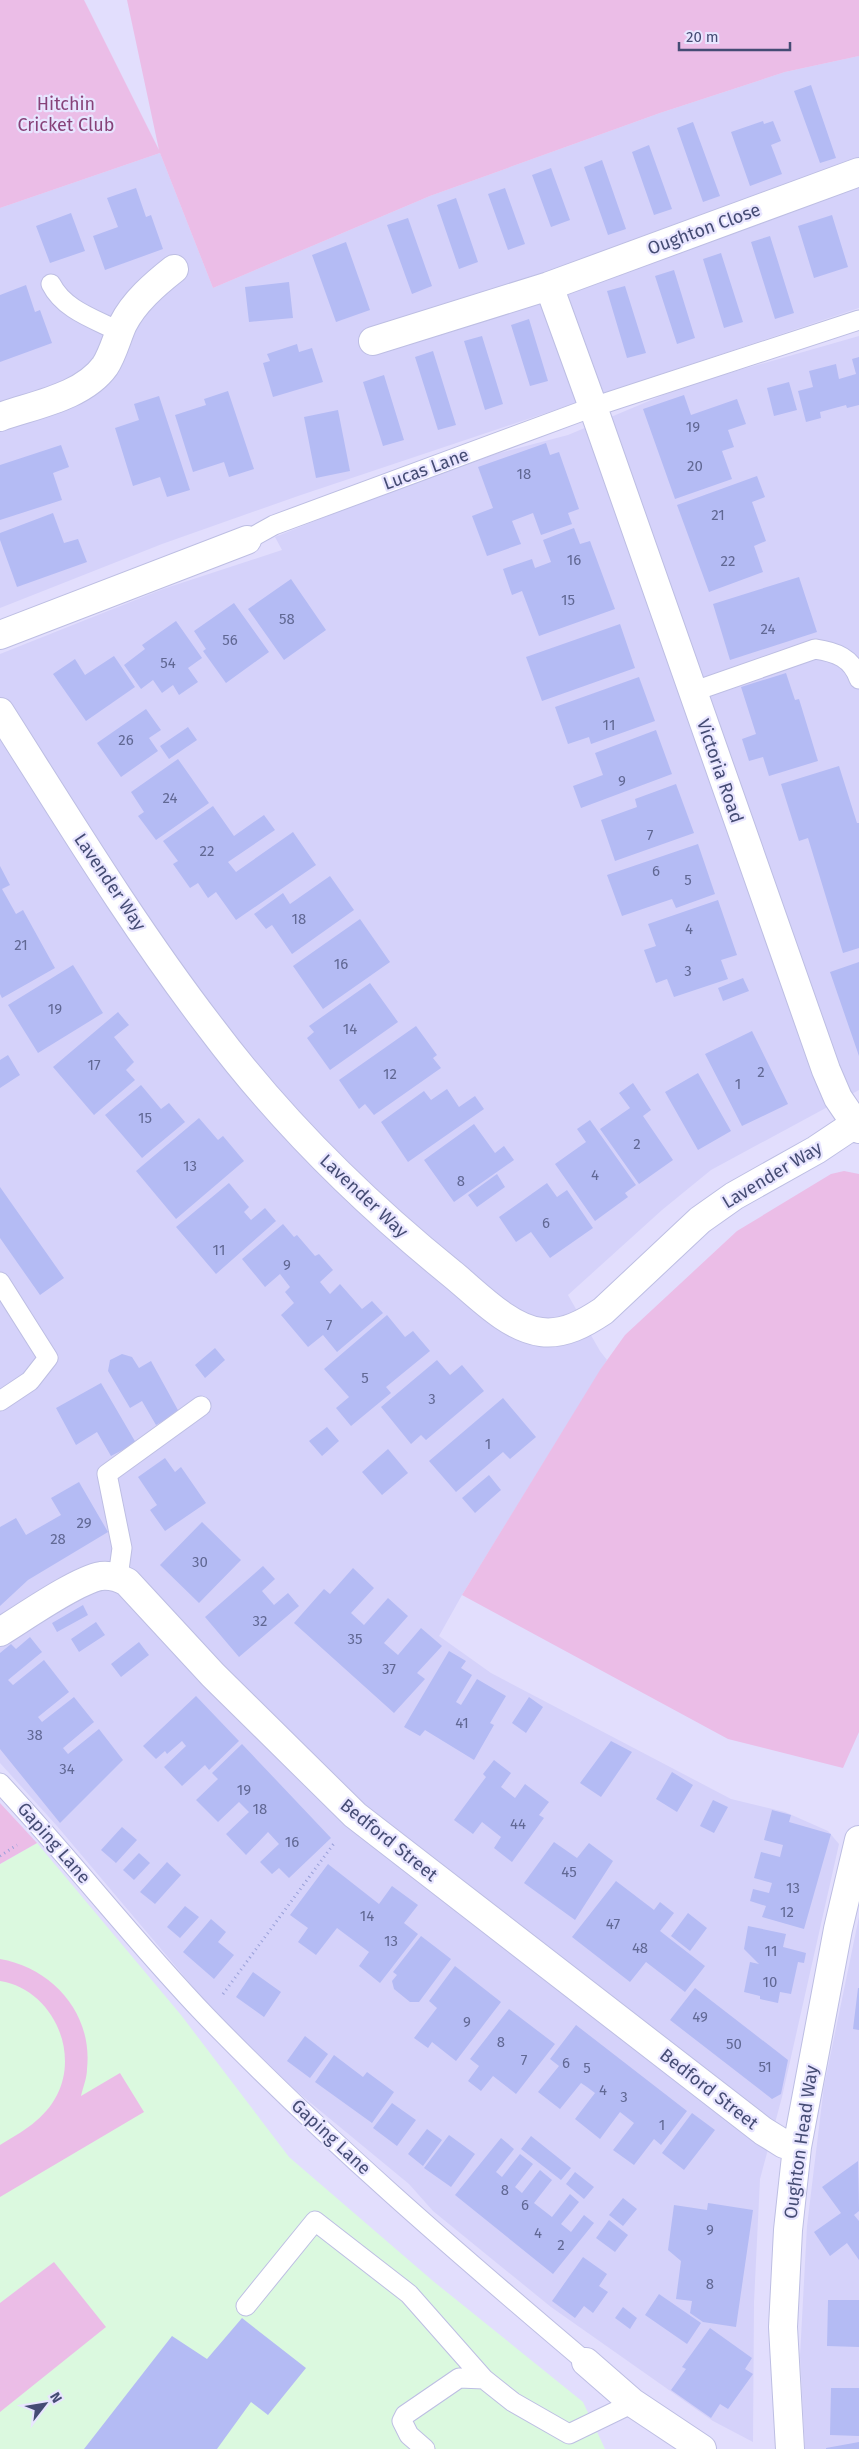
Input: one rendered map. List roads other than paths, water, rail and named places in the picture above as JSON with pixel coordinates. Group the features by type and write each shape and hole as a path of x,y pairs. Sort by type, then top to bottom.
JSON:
{"street":[{"name":"Oughton Close","path":"373,341 548,286 859,172"},
{"path":"0,417 66,394 88,382 105,366 124,322 152,285 174,269"},
{"path":"548,286 594,406"},
{"name":"Victoria Road","path":"594,406 692,692 826,1070 838,1098 857,1127"},
{"name":"Lucas Lane","path":"0,635 247,540"},
{"name":"Lavender Way","path":"0,712 142,931 211,1028 252,1079 352,1188 422,1249 512,1322 541,1332 571,1328 587,1321 603,1311 700,1220 734,1196 857,1127"},
{"path":"0,1632 91,1579 100,1576 118,1576"},
{"name":"Bedford Street","path":"118,1576 135,1590 213,1675 355,1815 762,2131 784,2144 797,2147"},
{"name":"Oughton Head Way","path":"790,2449 783,2327 788,2230 797,2147 838,1929 859,1840"},
{"name":"Gaping Lane","path":"586,2362 633,2403 702,2449"}],"lane":[{"path":"52,284 57,295 68,306 120,332"},
{"name":"Lucas Lane","path":"247,540 274,525 594,406 859,320"},
{"path":"692,692 815,649 830,651 845,658 856,670 859,679"},
{"path":"0,1282 48,1358 30,1381 0,1401"},
{"path":"118,1576 122,1548 107,1474 201,1406"},
{"name":"Gaping Lane","path":"0,1783 42,1828 158,1964 290,2099 458,2254 586,2362"},
{"path":"246,2306 315,2221 409,2294 484,2379 566,2442 633,2403"},
{"path":"425,2449 409,2435 402,2421 405,2415 459,2378 484,2379"}],"park label":[{"name":"Hitchin Cricket Club","path":"66,114"}]}
